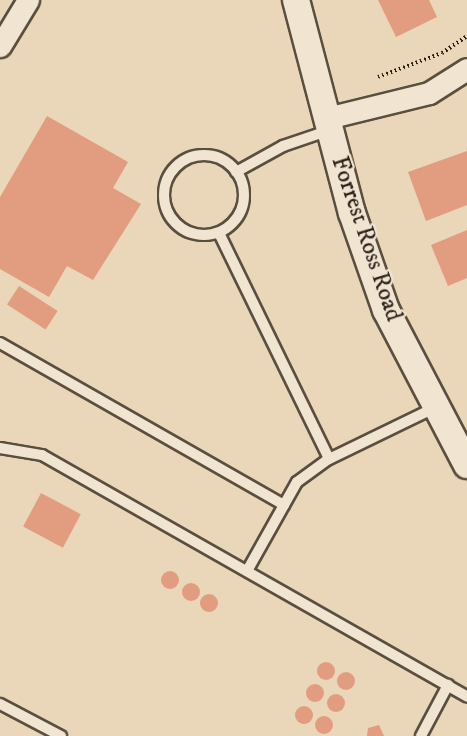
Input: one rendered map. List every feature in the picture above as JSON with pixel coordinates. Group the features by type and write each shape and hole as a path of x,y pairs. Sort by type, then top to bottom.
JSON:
{"street":[{"path":"0,46 28,0"},
{"name":"Forrest Ross Road","path":"296,0 329,124 386,310 434,408 467,465"},
{"path":"329,124 429,93 467,69"}],"lane":[{"path":"236,172 329,124"},
{"path":"195,156 221,159 236,172 243,203 238,216 219,232 206,236 181,228 165,207 166,181 183,161 195,156"},
{"path":"219,232 329,459"},
{"path":"0,343 284,505"},
{"path":"247,572 297,482 329,459 434,408"},
{"path":"0,448 42,455 467,696"},
{"path":"421,736 448,686"},
{"path":"0,704 61,736"}],"path":[{"path":"378,77 442,53 467,36"}],"building":[{"path":"378,0 429,0 437,17 396,37"},
{"path":"47,116 128,162 113,188 141,204 93,280 67,266 49,297 0,269 0,197"},
{"path":"467,151 467,205 426,221 408,172"},
{"path":"467,230 467,278 448,286 431,245"},
{"path":"19,286 58,311 46,330 7,304"},
{"path":"41,493 81,514 63,548 23,527"},
{"path":"170,571 176,574 179,580 176,586 170,589 164,586 161,580 164,574"},
{"path":"191,583 197,586 200,592 197,598 191,601 185,598 182,592 185,586"},
{"path":"209,594 215,597 218,603 215,609 209,612 203,609 200,603 203,597"},
{"path":"326,662 332,665 335,671 332,677 326,680 320,677 317,671 320,665"},
{"path":"346,672 352,675 355,681 352,687 346,690 340,687 337,681 340,675"},
{"path":"315,684 321,687 324,693 321,699 315,702 309,699 306,693 309,687"},
{"path":"336,694 342,697 345,703 342,709 336,712 330,709 327,703 330,697"},
{"path":"304,706 310,709 313,715 310,721 304,724 298,721 295,715 298,709"},
{"path":"324,716 330,719 333,725 330,731 324,734 318,731 315,725 318,719"},
{"path":"379,725 384,736 367,736 368,728"}]}
